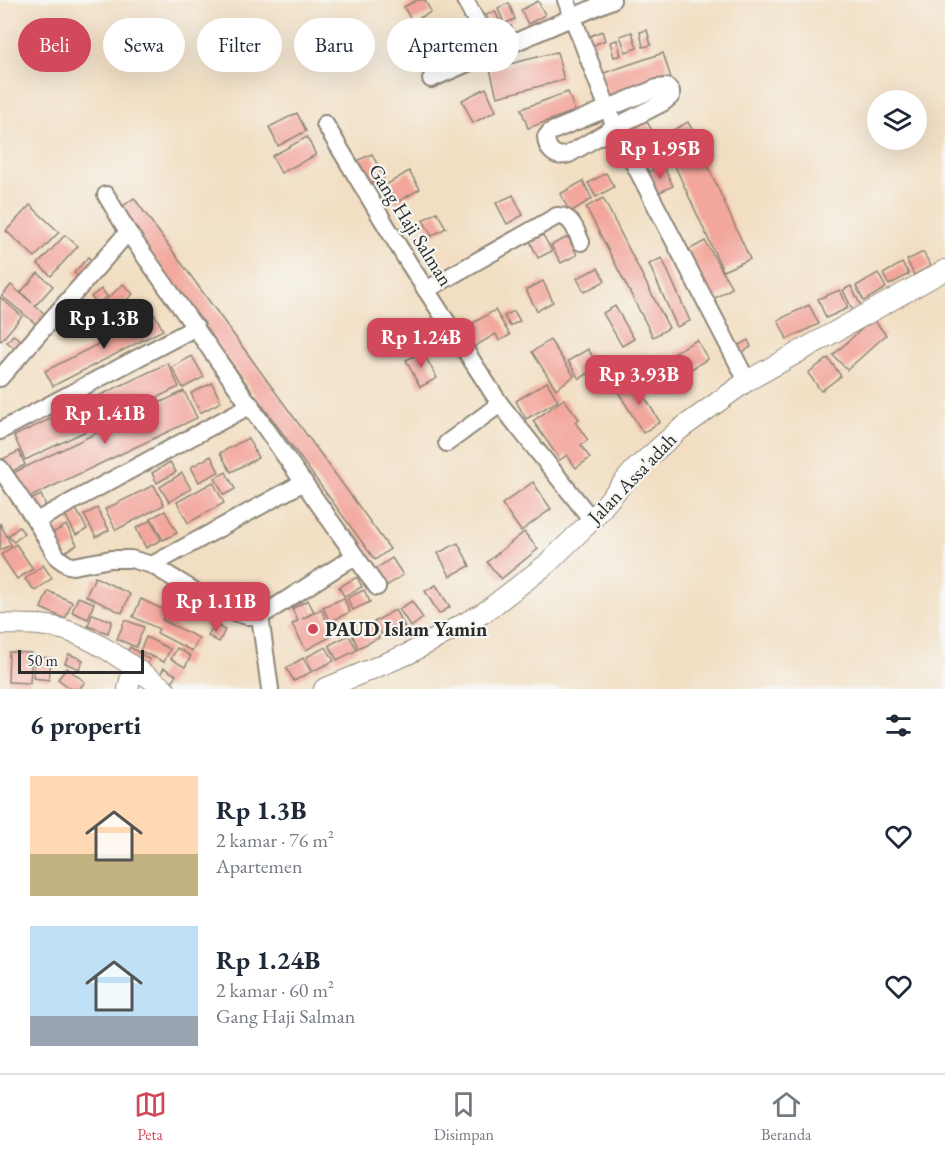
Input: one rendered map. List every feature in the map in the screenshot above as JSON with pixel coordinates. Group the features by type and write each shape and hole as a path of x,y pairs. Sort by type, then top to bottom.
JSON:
{"street":[{"path":"465,0 475,18"},
{"path":"566,0 606,108 747,381"},
{"path":"519,40 612,0"},
{"path":"431,79 447,72"},
{"path":"667,87 671,91 671,96 664,102 615,126 564,156 555,155 548,147 546,137 550,132 657,88 667,87"},
{"name":"Gang Haji Salman","path":"325,124 426,290 500,404 592,520"},
{"path":"106,195 128,232 377,587"},
{"path":"426,290 557,216 566,216 570,220 581,242"},
{"path":"0,378 128,232"},
{"name":"Jalan Assa'adah","path":"324,689 408,654 485,612 547,564 592,520 634,470 679,430 747,381 945,270"},
{"path":"0,430 196,327"},
{"path":"447,443 500,404"},
{"path":"36,521 251,405"},
{"path":"0,468 58,558 68,565 111,559 130,559 152,565 216,604 247,616 260,616 355,556"},
{"path":"152,565 304,482"},
{"path":"260,616 270,689"},
{"path":"0,624 43,625 66,630 86,639 165,689"},
{"path":"128,689 133,668"}],"building":[{"path":"417,0 425,0 431,12 420,18 410,18 404,7"},
{"path":"538,1 545,15 528,24 521,10"},
{"path":"509,3 515,18 502,18 498,8"},
{"path":"495,11 498,18 488,18 486,15"},
{"path":"647,30 651,45 643,47 640,32"},
{"path":"602,31 605,40 592,46 588,37"},
{"path":"632,32 637,48 626,52 620,36"},
{"path":"617,40 621,55 614,57 610,42"},
{"path":"557,52 564,80 497,97 491,72 519,72 519,62"},
{"path":"663,53 671,78 609,98 601,74"},
{"path":"486,88 496,111 473,123 462,100"},
{"path":"568,92 575,111 528,128 521,109"},
{"path":"297,113 306,131 278,146 269,127"},
{"path":"645,118 655,136 636,147 626,129"},
{"path":"688,122 699,142 656,165 645,145"},
{"path":"307,137 316,155 281,173 272,156"},
{"path":"702,153 750,259 723,271 675,166"},
{"path":"372,154 384,178 364,187 352,163"},
{"path":"663,165 673,186 656,194 646,173"},
{"path":"409,171 420,189 396,203 386,185"},
{"path":"606,173 614,187 596,197 588,183"},
{"path":"583,181 592,199 570,212 560,194"},
{"path":"513,195 523,215 507,224 496,203"},
{"path":"134,198 390,549 375,560 119,209"},
{"path":"603,198 669,328 653,337 586,207"},
{"path":"30,205 59,232 35,257 6,231"},
{"path":"437,212 446,228 432,236 423,220"},
{"path":"65,235 78,246 51,276 38,264"},
{"path":"543,235 552,251 538,258 530,241"},
{"path":"568,237 577,255 561,263 551,245"},
{"path":"705,241 732,288 712,300 685,252"},
{"path":"923,252 931,266 914,275 907,260"},
{"path":"88,257 96,264 82,280 74,273"},
{"path":"662,258 690,321 677,327 649,264"},
{"path":"902,263 909,274 889,285 883,274"},
{"path":"598,268 605,281 584,292 577,278"},
{"path":"38,273 53,286 35,306 45,314 36,324 2,296 11,285 32,303 21,292"},
{"path":"878,273 886,288 864,301 856,286"},
{"path":"543,281 553,302 537,311 526,290"},
{"path":"123,284 133,294 89,336 79,325"},
{"path":"851,286 861,306 853,311 843,290"},
{"path":"101,289 107,296 98,304 91,297"},
{"path":"840,290 848,308 826,318 818,299"},
{"path":"0,297 22,316 1,341 0,340"},
{"path":"809,305 819,324 787,339 778,320"},
{"path":"615,306 634,339 622,346 603,313"},
{"path":"495,310 510,335 499,341 496,334 470,349 463,329"},
{"path":"514,311 520,321 510,326 504,316"},
{"path":"155,315 163,330 53,386 45,371"},
{"path":"873,319 886,335 847,370 833,355"},
{"path":"13,335 22,341 16,349 7,342"},
{"path":"550,340 574,376 556,389 532,352"},
{"path":"697,340 708,359 686,372 675,352"},
{"path":"748,340 751,347 739,354 735,347"},
{"path":"588,349 599,367 579,379 568,361"},
{"path":"423,352 437,378 420,387 406,360"},
{"path":"192,356 204,377 183,388 172,367"},
{"path":"828,358 841,376 821,391 808,373"},
{"path":"168,363 179,387 25,460 14,436"},
{"path":"634,380 660,422 643,433 617,390"},
{"path":"547,382 558,401 526,419 516,401"},
{"path":"212,383 221,402 200,413 191,393"},
{"path":"184,391 197,418 26,499 13,473"},
{"path":"564,399 579,419 575,422 588,440 581,445 590,458 576,468 567,455 560,460 533,421"},
{"path":"248,438 258,458 231,472 220,453"},
{"path":"19,451 25,465 8,473 1,460"},
{"path":"211,456 219,472 199,482 191,467"},
{"path":"170,462 176,472 157,483 152,473"},
{"path":"226,472 235,489 224,495 215,478"},
{"path":"182,473 191,489 169,502 160,487"},
{"path":"213,482 224,503 188,523 177,502"},
{"path":"533,482 551,509 521,531 502,504"},
{"path":"154,485 164,505 116,530 105,509"},
{"path":"41,495 47,508 38,512 32,499"},
{"path":"97,508 109,530 96,537 84,515"},
{"path":"76,509 87,529 76,535 65,515"},
{"path":"165,511 177,533 163,540 151,518"},
{"path":"151,520 161,540 146,548 136,528"},
{"path":"0,523 11,545 0,550"},
{"path":"66,525 77,545 61,554 51,534"},
{"path":"19,527 24,533 14,542 8,536"},
{"path":"524,532 538,549 501,579 487,562"},
{"path":"458,543 470,566 450,576 438,553"},
{"path":"16,544 33,569 17,579 1,555"},
{"path":"392,558 403,575 382,589 371,572"},
{"path":"43,565 52,578 35,591 25,579"},
{"path":"95,577 130,594 122,613 86,596"},
{"path":"357,577 362,587 344,596 339,587"},
{"path":"436,585 450,607 439,614 425,591"},
{"path":"364,590 370,602 353,610 347,598"},
{"path":"48,591 72,602 65,619 41,608"},
{"path":"78,597 94,603 88,619 72,612"},
{"path":"344,598 350,612 330,622 323,607"},
{"path":"141,599 166,611 162,620 199,638 192,651 157,633 159,629 133,617"},
{"name":"PAUD Islam Yamin","path":"308,600 314,612 302,619 321,609 334,635 306,650 292,624 298,621 292,609"},
{"path":"412,601 423,618 411,627 399,609"},
{"path":"395,610 405,627 384,638 374,622"},
{"path":"92,614 112,621 108,633 88,626"},
{"path":"125,620 144,627 136,647 117,639"},
{"path":"214,624 225,630 219,642 208,636"},
{"path":"373,624 379,638 358,648 352,634"},
{"path":"349,635 357,650 337,660 329,645"},
{"path":"146,637 170,649 164,662 140,651"},
{"path":"130,647 150,660 144,670 123,657"},
{"path":"326,647 334,661 313,671 306,657"},
{"path":"177,648 191,656 185,667 171,659"},
{"path":"9,652 32,653 30,683 8,682"},
{"path":"69,654 83,660 79,669 65,663"},
{"path":"35,657 51,658 49,680 33,678"},
{"path":"303,658 311,672 294,681 286,668"},
{"path":"67,668 85,682 79,689 71,689 58,679"},
{"path":"164,668 176,675 168,687 157,680"}],"place":[{"name":"PAUD Islam Yamin","path":"313,629"}]}
